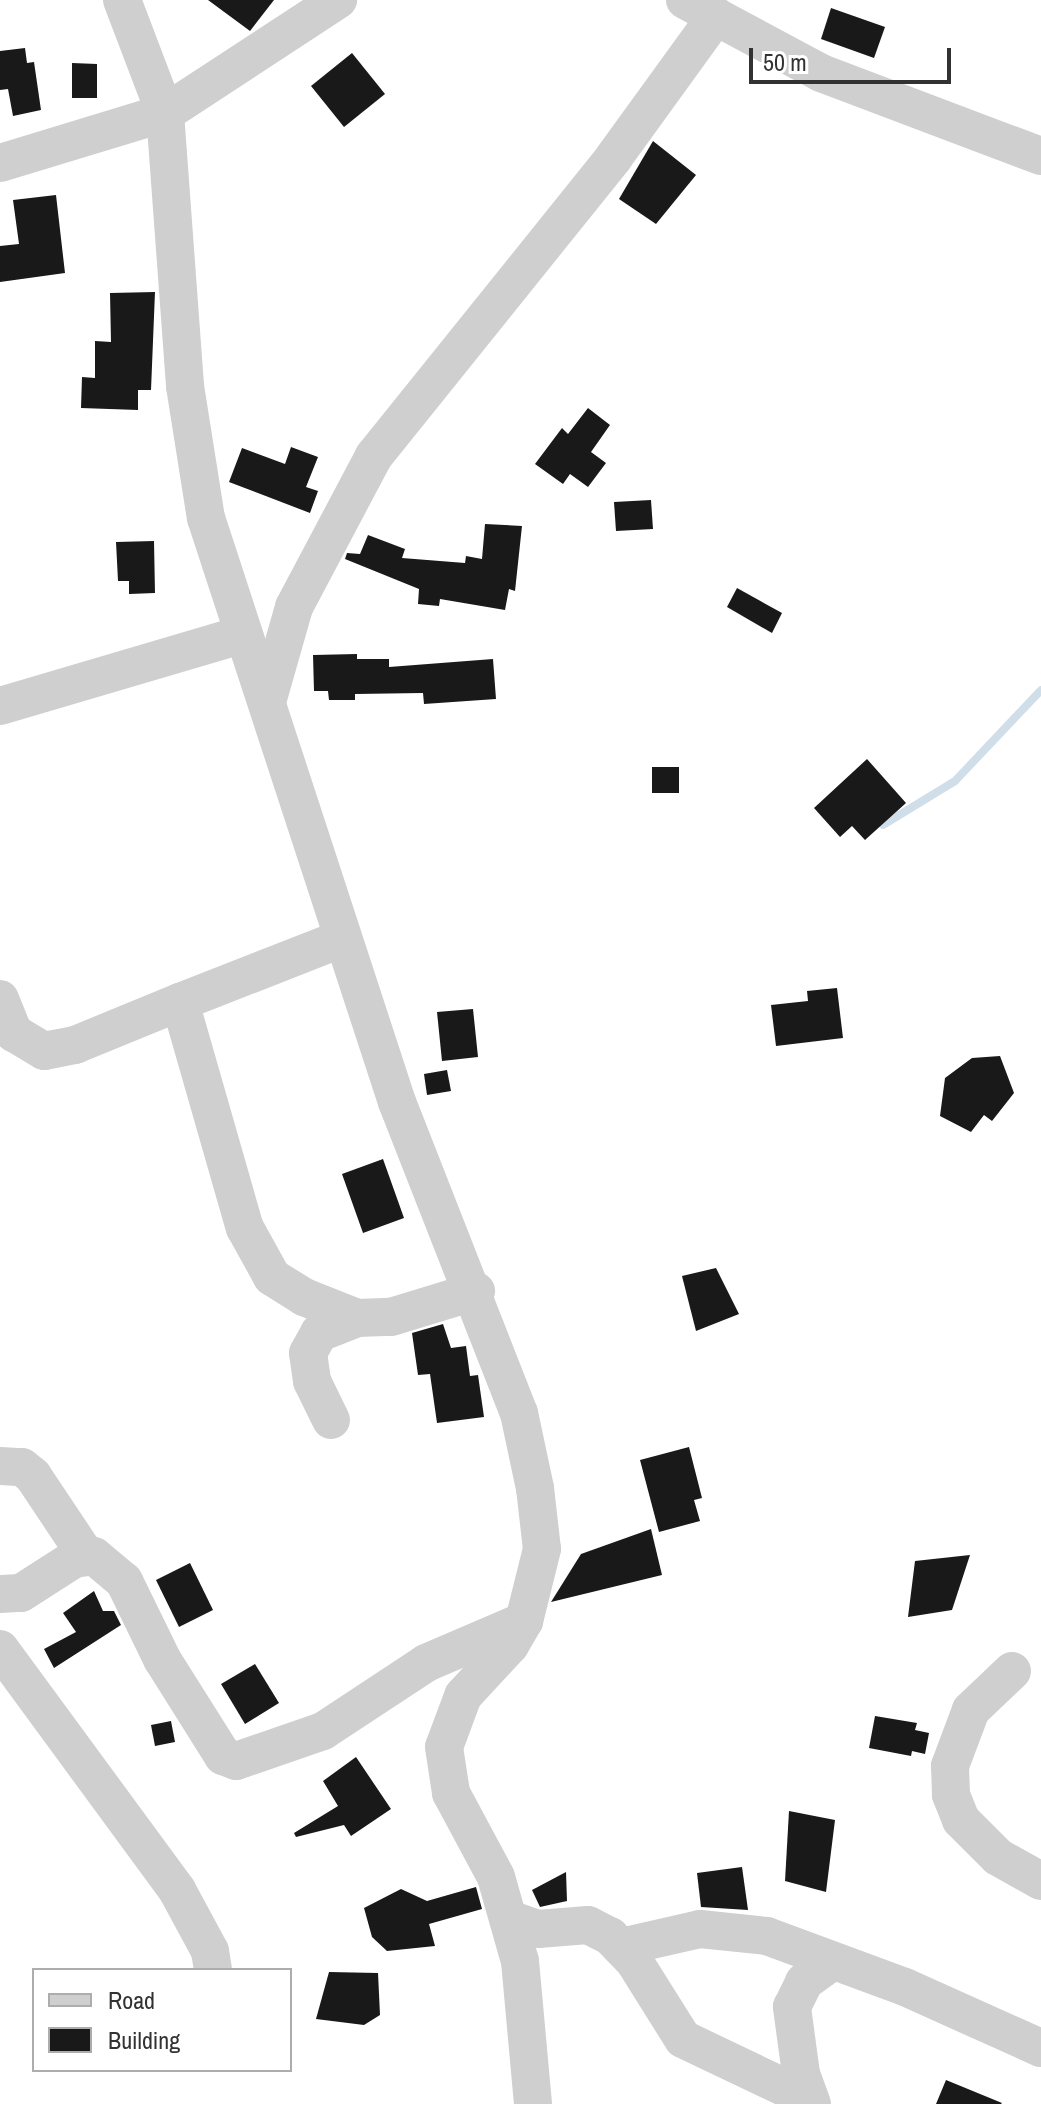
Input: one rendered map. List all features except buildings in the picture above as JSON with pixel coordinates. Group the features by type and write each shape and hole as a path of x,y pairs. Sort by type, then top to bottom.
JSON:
{"street":[{"path":"122,0 165,113 193,446 206,518 397,1102 476,1291 519,1413 535,1488 542,1549 524,1621 510,1645 463,1696 444,1747 451,1793 496,1877 509,1919 524,1984 533,2104"},
{"path":"0,163 165,113 338,0"},
{"path":"267,702 294,607 374,456 614,157 701,8 821,73 1041,156"},
{"path":"0,706 242,635"},
{"path":"0,999 14,1033 44,1051 75,1045 343,938"},
{"path":"180,1002 245,1228 272,1277 331,1310 357,1318 391,1317 476,1291"},
{"path":"331,1420 312,1381 308,1353 319,1333 357,1318"},
{"path":"0,1466 22,1467 33,1476 87,1557"},
{"path":"0,1594 21,1593 94,1556 124,1581 162,1659 223,1756 236,1761 323,1731 426,1663 524,1621"},
{"path":"0,1649 177,1890 210,1951 213,1968"},
{"path":"1012,1671 971,1710 950,1766 951,1795 961,1820 990,1849 1041,1881"},
{"path":"509,1919 538,1929 588,1925 621,1947 683,2039 811,2101"},
{"path":"621,1947 714,1930 767,1936 905,1987 1041,2048"},
{"path":"811,2101 792,2007 804,1982 832,1962"}],"waterway":[{"path":"883,825 955,781 1041,690"}]}
